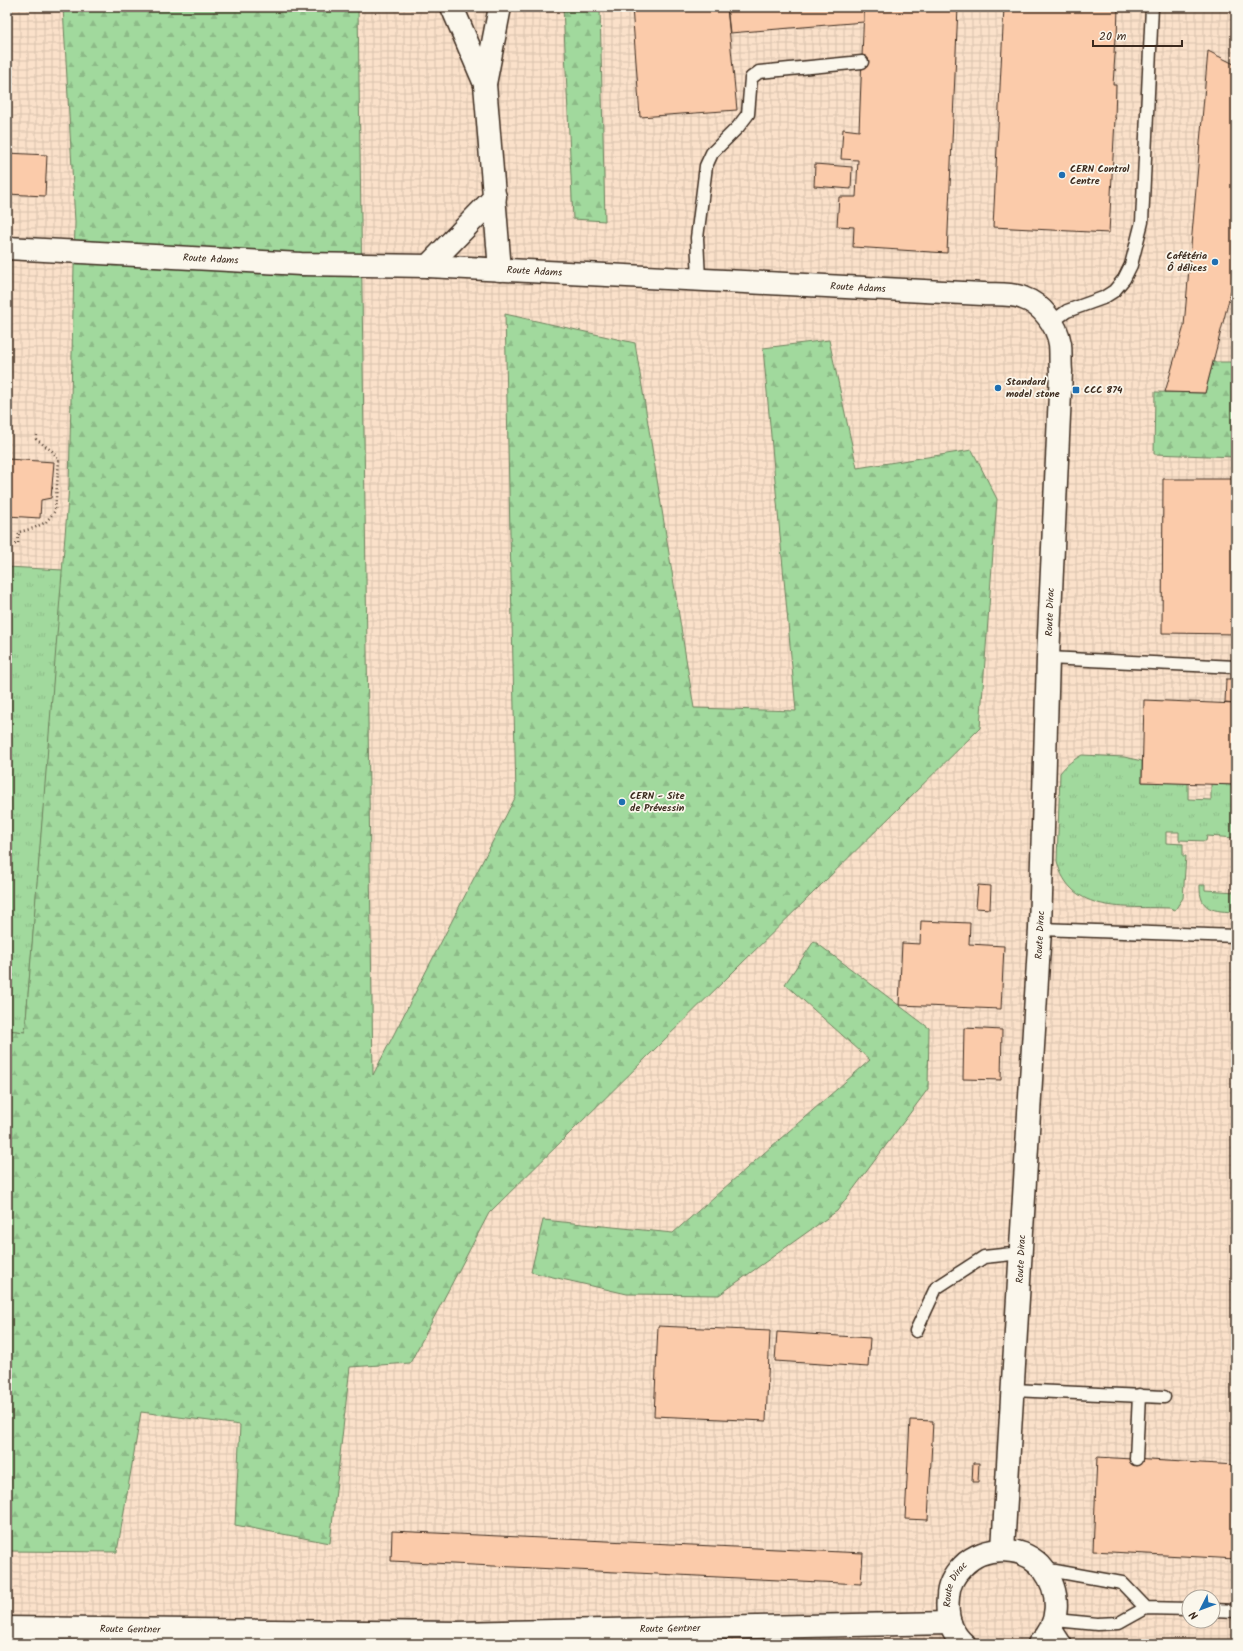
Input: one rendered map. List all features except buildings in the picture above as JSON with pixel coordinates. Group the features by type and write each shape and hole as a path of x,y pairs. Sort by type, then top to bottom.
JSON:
{"street":[{"path":"452,7 485,84"},
{"path":"500,7 485,84 500,270"},
{"path":"428,266 495,197"},
{"name":"Route Adams","path":"7,248 301,264 428,266 699,278 983,294 1022,297 1033,302 1044,311 1052,322"},
{"name":"Route Dirac","path":"1003,1549 1014,1390 1040,928 1048,658 1061,371 1060,342 1052,322"},
{"name":"Route Dirac","path":"964,1644 950,1623 947,1611 948,1592 955,1574 967,1561 984,1552 1003,1549 1029,1557 1044,1569 1053,1586 1057,1605 1054,1622 1045,1638 1039,1644"},
{"name":"Route Gentner","path":"7,1628 458,1639 950,1623"}],"lane":[{"path":"1052,322 1067,311 1103,298 1114,291 1124,279 1131,265 1142,222 1152,7"},
{"path":"699,278 697,238 706,166 712,153 738,127 748,114 751,78 759,72 862,62"},
{"path":"1048,658 1236,667"},
{"path":"1040,928 1236,936"},
{"path":"916,1331 936,1288 984,1257 1022,1253"},
{"path":"1014,1390 1164,1397"},
{"path":"1136,1459 1139,1395"},
{"path":"1044,1569 1122,1583 1146,1608"},
{"path":"1054,1622 1097,1624 1119,1623 1146,1608 1181,1609"},
{"path":"1221,1610 1236,1611"},
{"path":"1054,1622 1066,1644"}],"path":[{"path":"7,544 18,544 19,532 34,528 46,522 55,511 59,460 52,450 36,439 37,434"}],"shaded area":[{"name":"CERN - Site de Prévessin","path":"7,7 1236,7 1236,1644 7,1644"}],"green space":[{"path":"63,7 358,7 373,1075 516,796 505,314 635,343 694,708 796,711 763,348 829,340 857,468 972,450 997,499 980,728 489,1213 410,1363 350,1367 330,1543 235,1525 240,1425 141,1412 117,1552 7,1551 7,1030 25,1032 69,486 75,222"},
{"path":"563,7 600,7 605,221 573,219"},
{"path":"1213,362 1236,362 1236,457 1154,454 1155,392 1205,393"},
{"path":"7,567 63,570 25,1032 7,1030"},
{"path":"1082,755 1124,757 1142,761 1142,782 1188,783 1188,799 1211,800 1211,784 1236,785 1236,838 1207,836 1206,841 1179,840 1179,832 1166,832 1166,843 1183,844 1183,856 1186,856 1183,898 1175,910 1170,908 1102,904 1087,899 1074,891 1064,878 1057,861 1060,773 1070,762"},
{"path":"1200,885 1205,885 1205,890 1236,892 1236,912 1215,910 1205,905 1200,894"},
{"path":"814,941 929,1028 928,1089 837,1211 719,1295 627,1294 531,1272 543,1220 673,1233 870,1060 785,984"}],"place":[{"name":"CERN Control Centre","path":"1062,175"},
{"name":"Cafétéria Ô délices","path":"1215,262"},
{"name":"Standard model stone","path":"998,388"},
{"name":"CCC 874","path":"1076,390"},
{"name":"CERN - Site de Prévessin","path":"622,802"}]}
